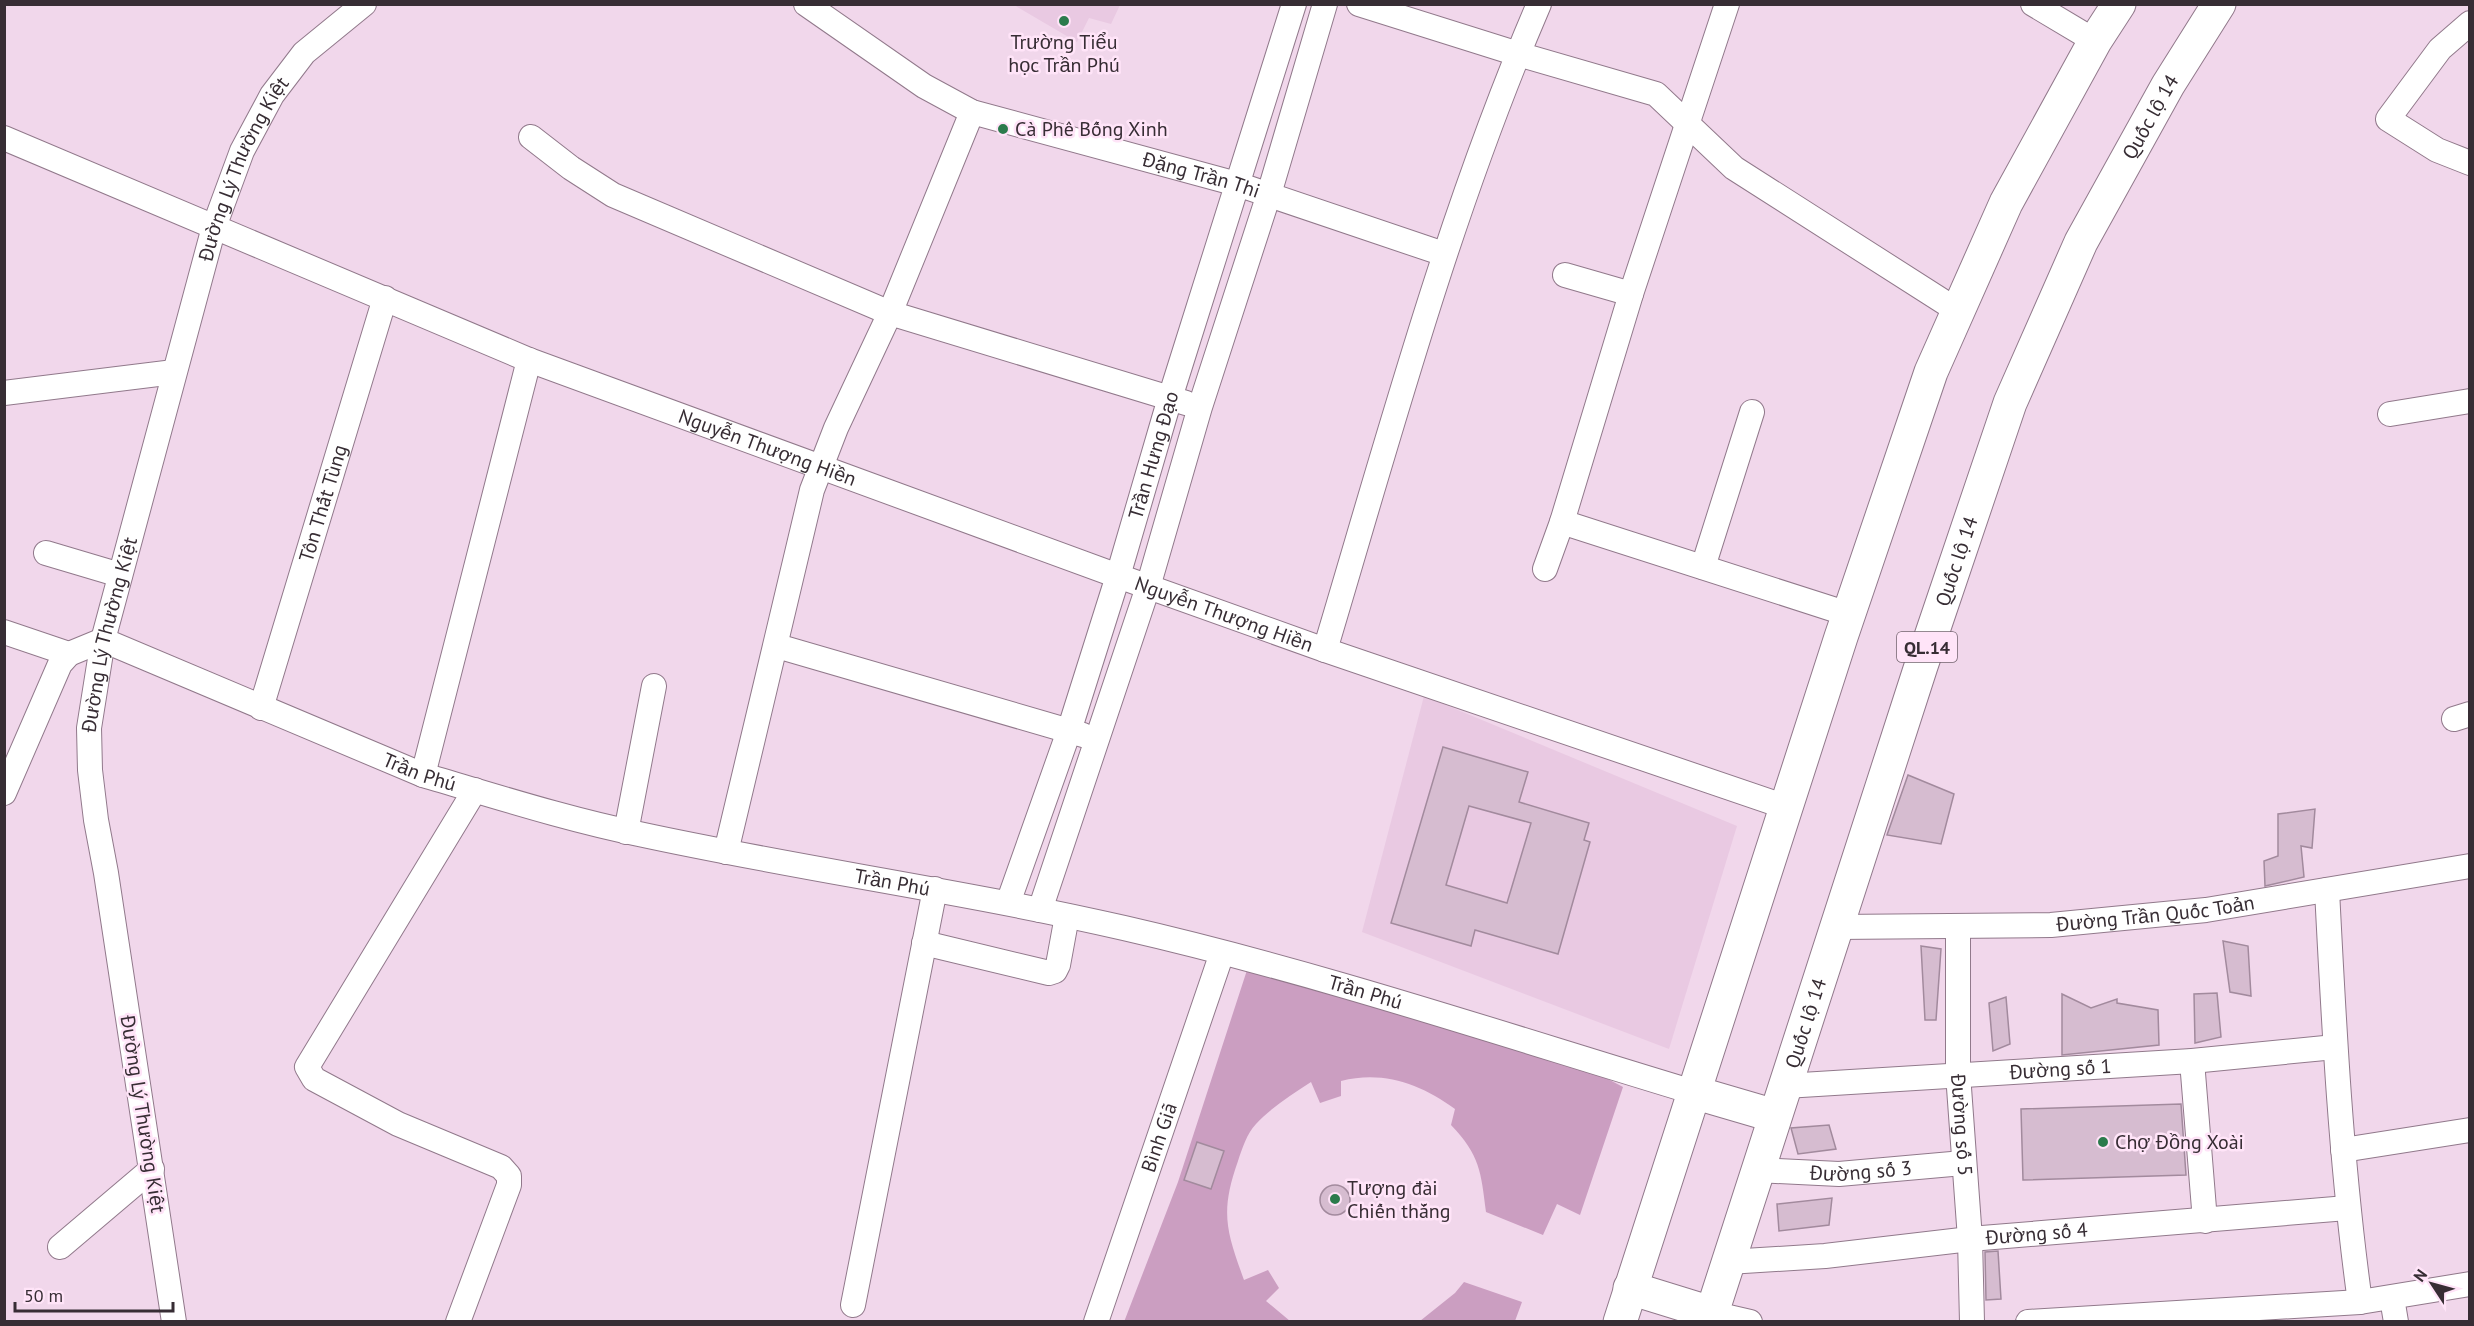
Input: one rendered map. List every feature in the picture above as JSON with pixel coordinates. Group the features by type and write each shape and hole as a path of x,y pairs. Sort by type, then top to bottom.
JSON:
{"highway":[{"path":"1620,1322 1848,614 1931,372 2006,203 2095,41 2119,4"},
{"name":"Quốc lộ 14","path":"1710,1317 1921,666 2010,403 2081,242 2168,85 2220,4"},
{"path":"1693,1092 1780,1101"},
{"path":"1630,1288 1710,1317"}],"street":[{"name":"Đường Lý Thường Kiệt","path":"174,1322 90,770 89,728 103,640 120,575 214,227 242,151 272,95 304,53 364,4"},
{"name":"Đặng Trần Thi","path":"806,4 924,86 972,112 1237,184 1444,254"},
{"name":"Trần Hưng Đạo","path":"1008,903 1069,731 1118,576 1170,398 1294,4"},
{"path":"1040,910 1148,586 1200,407 1269,194 1325,4"},
{"path":"1359,4 1656,94 1734,168 1958,311"},
{"path":"1325,650 1444,254 1518,54 1539,4"},
{"path":"1545,569 1562,522 1630,294 1727,4"},
{"path":"2033,4 2095,41"},
{"path":"2469,23 2440,49 2388,119 2437,150 2469,163"},
{"path":"726,852 777,646 808,507 820,469 844,411 890,313 972,112"},
{"path":"531,137 585,178 613,195 890,313 1200,407"},
{"name":"Nguyễn Thượng Hiền","path":"4,138 529,360 820,469 1325,650 1786,807"},
{"path":"1565,275 1630,294"},
{"name":"Tôn Thất Tùng","path":"261,708 385,298"},
{"path":"423,775 529,360"},
{"path":"4,393 174,372"},
{"path":"2390,414 2469,401"},
{"path":"1703,567 1752,412"},
{"path":"1562,522 1848,614"},
{"path":"45,553 120,575"},
{"path":"4,632 69,654"},
{"path":"4,793 13,752 60,664 69,654 103,640"},
{"name":"Trần Phú","path":"103,640 423,775 475,790 626,832 1008,903 1222,952 1693,1092"},
{"path":"777,646 1097,740"},
{"path":"626,832 654,686"},
{"path":"458,1322 509,1185 509,1176 501,1167 398,1124 314,1079 307,1067 475,790"},
{"name":"Đường Trần Quốc Toản","path":"1836,927 2051,925 2206,910 2469,866"},
{"path":"853,1305 935,889"},
{"path":"2327,890 2335,1047 2347,1208 2360,1302"},
{"path":"924,943 1049,973 1055,971 1058,965 1066,916"},
{"name":"Đường số 5","path":"1958,927 1958,1074 1970,1239 1972,1322"},
{"name":"Bình Giã","path":"1096,1322 1222,952"},
{"name":"Đường số 1","path":"1780,1101 1958,1074 2192,1061 2335,1047"},
{"path":"2192,1061 2205,1221"},
{"path":"2343,1150 2469,1130"},
{"name":"Đường số 3","path":"1757,1170 1839,1174 1963,1163"},
{"path":"60,1247 152,1169"},
{"name":"Đường số 4","path":"1728,1262 1826,1256 1970,1239 2347,1208"},
{"path":"2028,1322 2360,1302 2469,1284"},
{"path":"2392,1298 2396,1322"},
{"path":"1710,1317 1750,1322"}],"shaded area":[{"name":"Trường Tiểu học Trần Phú","path":"1014,5 1120,5 1111,24 1089,18 1077,42"},
{"path":"1424,696 1737,826 1669,1049 1362,932"},
{"path":"1248,967 1573,1067 1606,1078 1623,1087 1580,1215 1557,1204 1543,1235 1486,1212 1474,1155 1451,1125 1455,1109 1415,1086 1387,1078 1357,1078 1341,1081 1341,1096 1320,1103 1311,1082 1275,1107 1250,1132 1232,1179 1227,1208 1229,1234 1244,1280 1268,1270 1279,1288 1266,1301 1290,1321 1124,1322 1178,1182"},
{"path":"1464,1282 1522,1302 1515,1321 1420,1321 1455,1293"}],"building":[{"path":"1443,747 1528,772 1519,802 1589,823 1584,840 1590,842 1558,954 1475,930 1471,946 1391,923","holes":["1469,806 1531,823 1507,903 1446,885"]},
{"path":"1908,775 1954,794 1941,844 1887,835"},
{"path":"2315,809 2312,848 2301,846 2304,877 2265,886 2264,861 2278,856 2278,814"},
{"path":"2223,941 2248,946 2251,996 2230,992"},
{"path":"1921,946 1941,949 1936,1020 1925,1020"},
{"path":"2217,993 2221,1037 2195,1043 2194,994"},
{"path":"2062,994 2091,1008 2117,999 2117,1003 2158,1010 2159,1045 2062,1055"},
{"path":"2006,997 2010,1044 1993,1051 1989,1003"},
{"name":"Chợ Đồng Xoài","path":"2181,1104 2186,1175 2023,1180 2021,1109"},
{"path":"1829,1125 1836,1149 1798,1154 1791,1128"},
{"path":"1197,1142 1224,1151 1211,1189 1184,1180"},
{"name":"Tượng đài Chiến thắng","path":"1335,1185 1341,1186 1349,1194 1349,1206 1341,1214 1335,1215 1329,1214 1321,1206 1320,1200 1321,1194 1329,1186"},
{"path":"1832,1198 1829,1225 1779,1231 1777,1204"},
{"path":"1998,1251 2001,1299 1986,1300 1985,1252"}],"place":[{"name":"Trường Tiểu học Trần Phú","path":"1064,21"},
{"name":"Cà Phê Bống Xinh","path":"1003,129"},
{"name":"Chợ Đồng Xoài","path":"2103,1142"},
{"name":"Tượng đài Chiến thắng","path":"1335,1199"}]}
